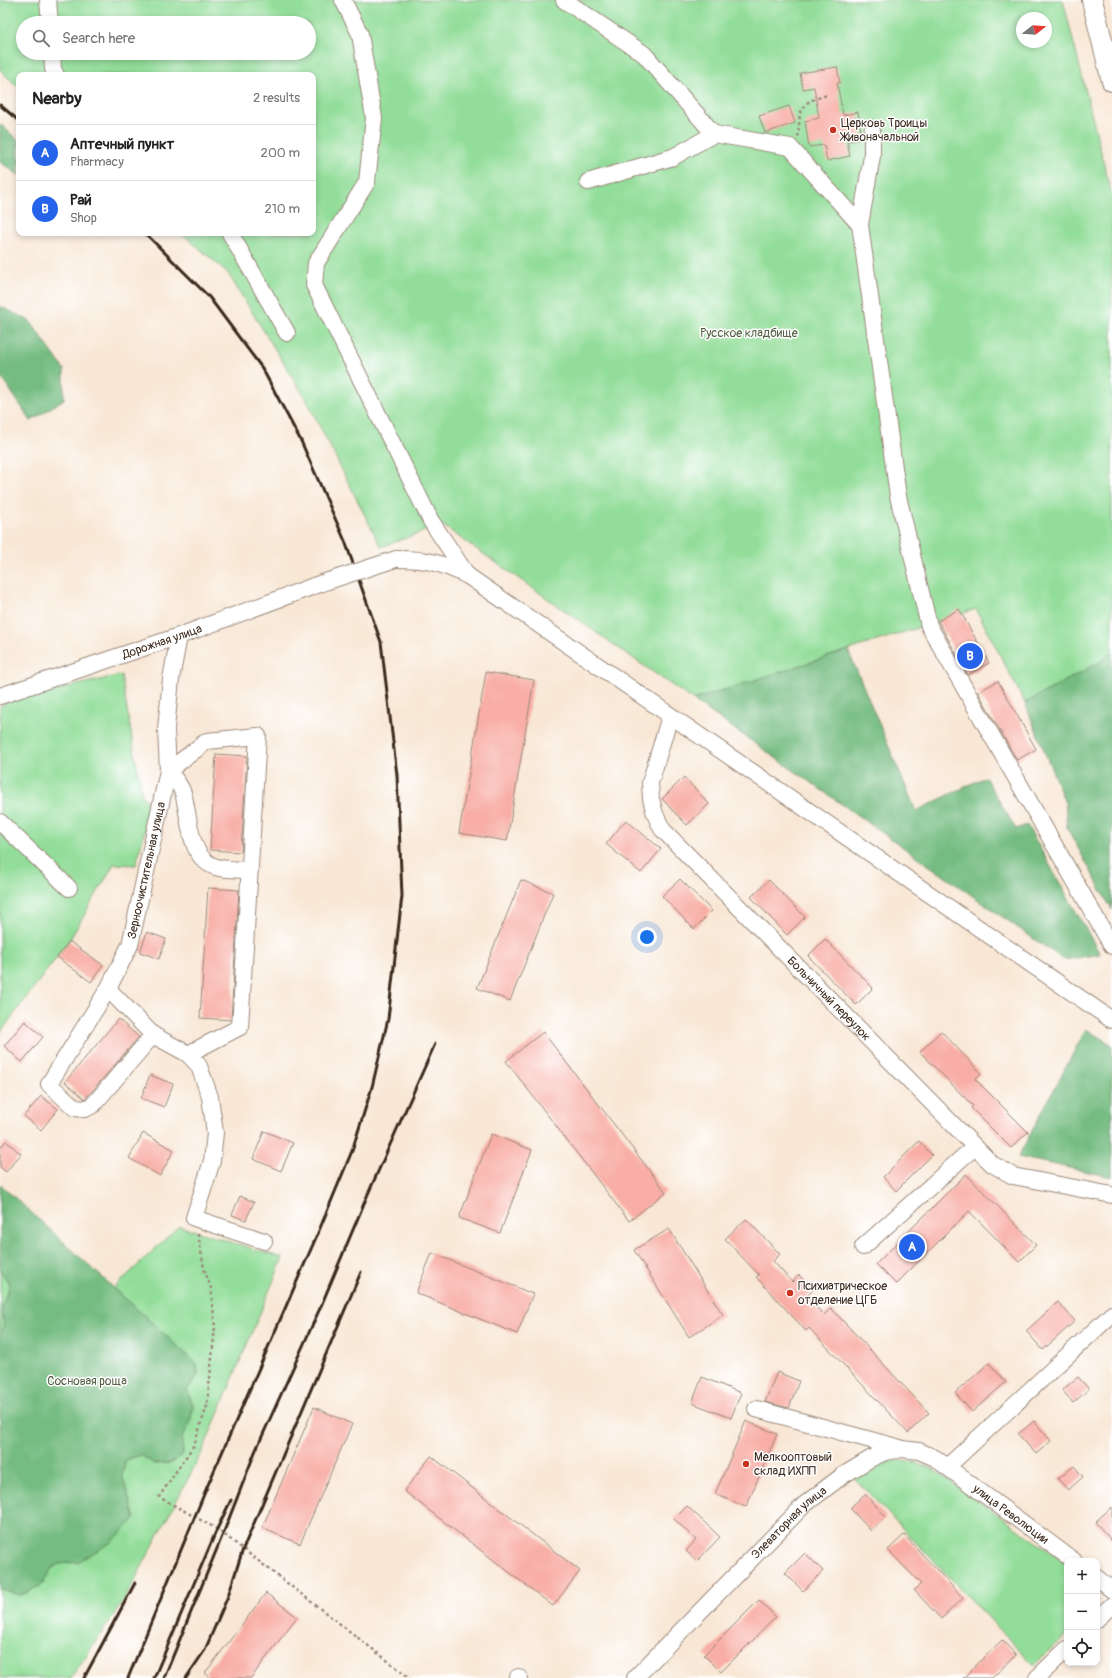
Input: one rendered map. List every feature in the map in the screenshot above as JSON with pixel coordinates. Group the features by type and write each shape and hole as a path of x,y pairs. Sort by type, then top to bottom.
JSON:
{"main road":[{"path":"1092,0 1112,81"}],"street":[{"path":"48,0 49,16"},
{"path":"343,0 360,34 374,118 367,182 316,263 314,285 431,521 468,576 1112,1020"},
{"path":"564,0 644,54 714,134"},
{"path":"52,60 55,72"},
{"path":"872,131 872,156 860,225 898,496 929,626 1112,946"},
{"path":"588,182 673,157 714,134 790,147 860,225"},
{"path":"232,236 287,333"},
{"name":"Дорожная улица","path":"0,696 179,636 322,583 396,559 422,559 444,565 468,576"},
{"name":"Зерноочистительная улица","path":"153,1035 94,1105 85,1109 75,1108 49,1084 108,989 130,945 168,771 166,729 171,679 179,636"},
{"name":"Больничный переулок","path":"670,716 650,783 651,799 655,814 662,829 992,1164 1014,1176 1112,1195"},
{"path":"188,1054 240,1027 250,871 258,736 207,741 168,771 177,780 183,793 195,846 201,858 215,866 250,871"},
{"path":"0,822 69,888"},
{"path":"108,989 153,1035 188,1054 199,1066 204,1078 210,1097 215,1133 212,1161 194,1218 264,1241"},
{"path":"863,1248 962,1157 975,1147"},
{"path":"947,1467 1112,1314"},
{"path":"756,1409 902,1449"},
{"name":"Элеваторная улица","path":"635,1678 804,1505 842,1476 885,1452 902,1449 919,1451 935,1458 947,1467"},
{"name":"улица Революции","path":"947,1467 1070,1558"},
{"path":"1100,1580 1112,1590"},
{"path":"1100,1616 1112,1605"},
{"path":"1037,1678 1064,1651"}],"path":[{"path":"790,147 798,138 800,113 809,101 827,95"},
{"path":"194,1218 204,1269 211,1288 215,1328 207,1406 194,1446 159,1497 217,1529 410,1678"}],"green space":[{"name":"Русское кладбище","path":"0,0 1063,0 1112,196 1112,653 1100,662 1025,703 976,609 693,700 442,525 381,547 306,399 227,272 185,236 316,236 316,72 16,72 16,85 0,70"},
{"path":"0,124 16,138 16,173 0,162"},
{"path":"0,306 30,321 64,369 64,399 31,421 0,375"},
{"path":"848,650 916,811 985,777 1016,829 1027,825 1100,954 1064,960 693,700"},
{"path":"1112,653 1112,910 1067,828 1065,803 1025,703 1100,662"},
{"path":"121,675 142,795 151,806 136,865 114,864 69,941 0,1033 0,706 11,700"},
{"path":"1086,1029 1112,1045 1112,1177 1018,1157"},
{"name":"Сосновая роща","path":"0,1184 197,1364 198,1375 187,1390 193,1405 190,1423 182,1438 183,1454 172,1463 154,1464 141,1455 126,1460 122,1475 135,1519 112,1542 78,1562 59,1564 52,1568 42,1585 21,1595 0,1590 0,1331 4,1327 2,1306 10,1284 0,1270"},
{"path":"179,1226 283,1258 203,1450 126,1597 71,1678 0,1678 0,1590 21,1595 41,1585 52,1568 59,1564 78,1562 135,1519 122,1475 126,1460 141,1455 154,1464 172,1463 183,1454 182,1438 190,1423 193,1405 187,1390 198,1375 197,1364 114,1288"},
{"path":"0,1270 10,1284 2,1306 4,1327 0,1331"},
{"path":"894,1460 914,1462 933,1469 1064,1561 1064,1638 1034,1665 855,1479 875,1465"}],"building":[{"name":"Церковь Троицы Живоначальной","path":"837,67 840,83 837,83 843,115 858,112 862,139 847,141 850,156 827,161 824,145 809,147 805,121 819,118 814,87 803,89 800,73"},
{"path":"789,106 795,123 765,133 759,116"},
{"path":"959,609 989,663 968,675 938,621"},
{"path":"486,672 534,680 507,841 459,833"},
{"path":"998,681 1036,749 1017,760 978,692"},
{"path":"216,754 247,756 241,852 210,850"},
{"path":"684,777 709,804 687,825 662,799"},
{"path":"626,820 661,849 641,873 606,844"},
{"path":"680,879 712,911 694,929 662,896"},
{"path":"521,880 553,893 510,1001 477,988"},
{"path":"769,880 805,917 787,935 751,897"},
{"path":"208,888 239,890 231,1020 200,1018"},
{"path":"147,932 166,939 159,959 140,952"},
{"path":"825,939 873,988 856,1005 808,956"},
{"path":"69,941 103,965 91,982 57,957"},
{"path":"118,1019 139,1037 85,1099 65,1082"},
{"path":"25,1021 43,1037 22,1062 4,1046"},
{"path":"941,1031 981,1073 975,1079 1028,1132 1011,1148 971,1108 973,1106 920,1052"},
{"path":"543,1032 666,1192 629,1221 506,1061"},
{"path":"150,1075 173,1084 164,1107 141,1098"},
{"path":"41,1096 58,1109 41,1130 24,1116"},
{"path":"264,1131 293,1143 281,1171 253,1159"},
{"path":"143,1133 174,1150 160,1176 129,1158"},
{"path":"491,1134 532,1150 500,1233 459,1218"},
{"path":"6,1141 21,1154 6,1172 0,1167 0,1148"},
{"path":"919,1141 932,1155 896,1191 883,1177"},
{"path":"966,1174 1036,1245 1019,1262 969,1211 896,1284 876,1264"},
{"path":"240,1196 254,1202 246,1220 232,1215"},
{"name":"Психиатрическое отделение ЦГБ","path":"746,1219 780,1254 773,1261 792,1282 799,1275 813,1290 806,1297 824,1315 831,1308 929,1413 908,1433 809,1328 806,1331 756,1277 759,1275 725,1239"},
{"path":"669,1229 723,1315 689,1337 634,1250"},
{"path":"432,1253 533,1294 517,1334 416,1293"},
{"path":"1058,1302 1075,1321 1043,1350 1026,1331"},
{"path":"989,1363 1006,1382 972,1412 955,1393"},
{"path":"777,1372 799,1381 789,1408 765,1402"},
{"path":"702,1377 741,1393 731,1418 692,1403"},
{"path":"1078,1377 1089,1389 1073,1403 1062,1390"},
{"path":"314,1407 352,1424 300,1544 262,1528"},
{"path":"746,1421 777,1434 746,1507 715,1494"},
{"path":"1034,1421 1051,1441 1036,1454 1018,1434"},
{"path":"431,1456 580,1571 553,1606 404,1491"},
{"path":"1074,1466 1083,1477 1068,1490 1058,1479"},
{"path":"865,1494 886,1517 871,1531 850,1508"},
{"path":"687,1506 720,1537 697,1561 686,1551 696,1540 674,1519"},
{"path":"1112,1507 1112,1541 1095,1522"},
{"path":"904,1535 963,1598 941,1619 914,1590 921,1584 888,1550"},
{"path":"805,1553 823,1571 803,1591 785,1573"},
{"path":"266,1593 297,1617 251,1678 211,1678 205,1673"},
{"path":"759,1600 776,1617 721,1672 704,1655"},
{"path":"1002,1640 1016,1655 992,1678 963,1678"}],"railway":[{"path":"0,105 16,118"},
{"path":"128,1678 207,1487 318,1233 352,1151 372,1087 388,1019 402,896 397,775 381,642 345,541 301,441 262,368 209,297 148,236"},
{"path":"164,1678 255,1452 321,1306 368,1194 435,1044"},
{"path":"186,1678 205,1650 228,1596 243,1549 361,1272"},
{"path":"154,1678 217,1529 231,1500"},
{"path":"84,1678 135,1583"}],"place":[{"name":"Церковь Троицы Живоначальной","path":"833,130"},
{"name":"Рай","path":"970,656"},
{"name":"Аптечный пункт","path":"912,1247"},
{"name":"Психиатрическое отделение ЦГБ","path":"790,1293"},
{"name":"Мелкооптовый склад ИХПП","path":"746,1464"}]}
